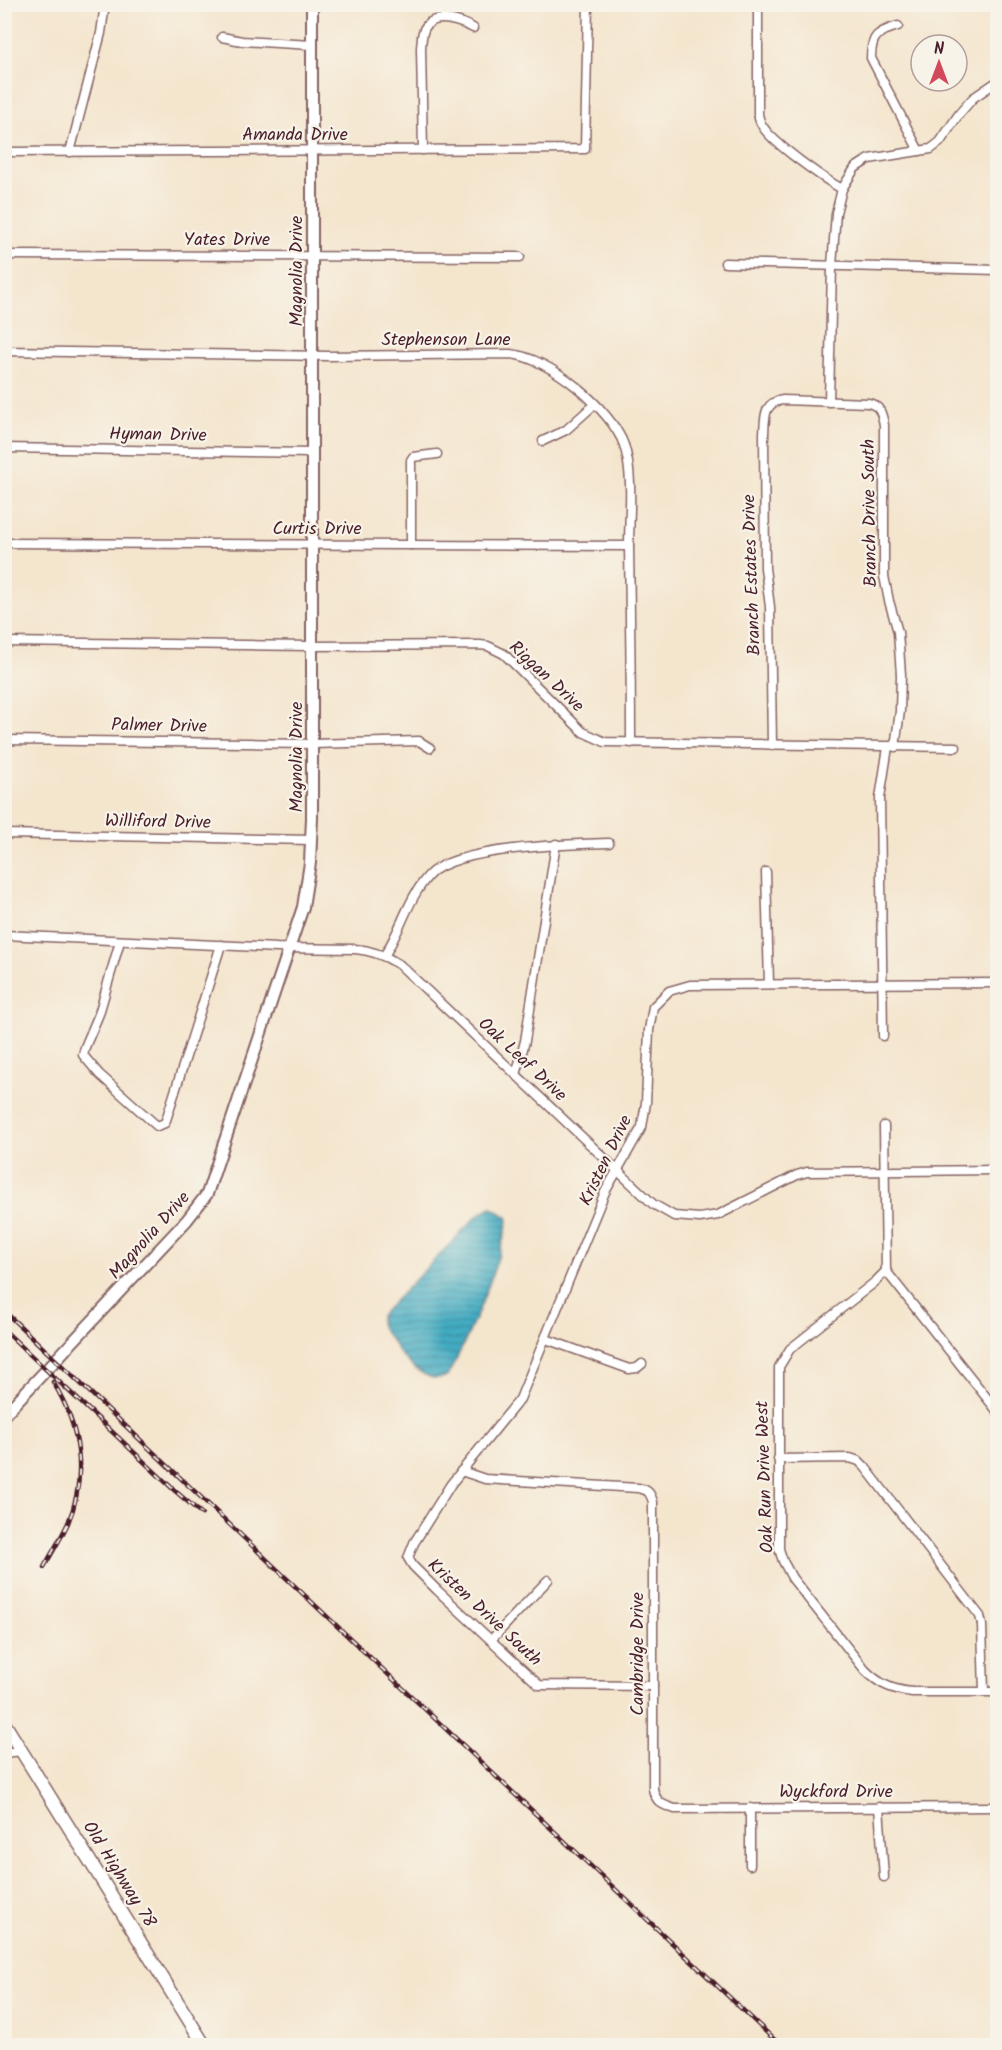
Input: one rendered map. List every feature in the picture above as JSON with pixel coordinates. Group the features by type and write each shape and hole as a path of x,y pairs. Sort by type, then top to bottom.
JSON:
{"main road":[{"name":"Old Highway 78","path":"4,1722 205,2046"}],"street":[{"path":"70,152 101,33 105,4"},
{"name":"Magnolia Drive","path":"4,1415 187,1220 207,1194 304,901 312,840 313,744 312,4"},
{"name":"Amanda Drive","path":"4,152 585,149 588,4"},
{"path":"758,4 758,114 762,125 790,152 842,189"},
{"path":"423,150 421,48 423,31 427,24 433,21 460,21 473,28"},
{"path":"898,26 876,36 871,47 871,58 919,151"},
{"path":"222,37 242,41 312,45"},
{"path":"829,402 832,266 836,213 842,189 855,168 869,159 931,149 940,142 973,98 998,81"},
{"name":"Yates Drive","path":"4,255 520,257"},
{"path":"725,263 998,270"},
{"name":"Stephenson Lane","path":"4,351 312,356 515,354 535,360 595,404 614,426 625,451 630,492 631,743"},
{"name":"Branch Estates Drive","path":"772,745 770,607 765,568 765,415 770,405 777,401 829,402"},
{"name":"Branch Drive South","path":"829,402 873,404 881,413 883,420 884,576 898,632 902,675 900,711 880,798 883,1036"},
{"path":"543,441 566,430 595,404"},
{"name":"Hyman Drive","path":"4,448 312,453"},
{"path":"411,545 411,460 420,455 437,454"},
{"name":"Curtis Drive","path":"4,543 630,546"},
{"name":"Riggan Drive","path":"4,642 488,646 508,658 587,735 605,742 956,747"},
{"name":"Palmer Drive","path":"4,740 313,744 419,741 430,748"},
{"name":"Williford Drive","path":"4,834 312,840"},
{"path":"384,956 422,883 438,866 480,855 528,847 609,843"},
{"path":"516,1075 525,1041 556,844"},
{"path":"766,872 769,984"},
{"name":"Oak Leaf Drive","path":"4,935 367,950 384,956 400,965 653,1204 666,1213 682,1218 700,1218 726,1212 802,1173 998,1170"},
{"path":"120,941 99,1014 84,1047 84,1058 152,1124 157,1126 165,1123 221,945"},
{"name":"Kristen Drive","path":"408,1556 436,1506 460,1471 520,1398 605,1192 633,1146 644,1122 648,1030 656,1003 669,991 682,986 998,983"},
{"path":"884,1125 885,1271 998,1412"},
{"name":"Oak Run Drive West","path":"885,1271 875,1282 790,1349 778,1367 779,1542 783,1562 792,1578 865,1670 878,1682 891,1688 912,1692 984,1692"},
{"path":"546,1339 628,1369 637,1368 642,1364"},
{"path":"778,1459 850,1458 859,1461 865,1467 980,1616 984,1692 998,1692"},
{"name":"Cambridge Drive","path":"460,1471 485,1479 645,1490 651,1494 653,1502 653,1789 654,1796 660,1804 675,1809"},
{"name":"Kristen Drive South","path":"408,1556 413,1566 542,1686 653,1686"},
{"path":"491,1640 548,1580"},
{"path":"4,1753 22,1751"},
{"name":"Wyckford Drive","path":"675,1809 998,1806"},
{"path":"879,1807 884,1877"},
{"path":"750,1808 750,1865"}],"water":[{"path":"491,1207 507,1217 508,1221 483,1300 448,1375 442,1378 427,1376 401,1355 383,1330 380,1316 479,1214"}],"railway":[{"path":"4,1311 781,2046"},
{"path":"4,1330 202,1514"},
{"path":"44,1567 68,1523 78,1487 79,1469 75,1433 70,1416 53,1382"}]}
